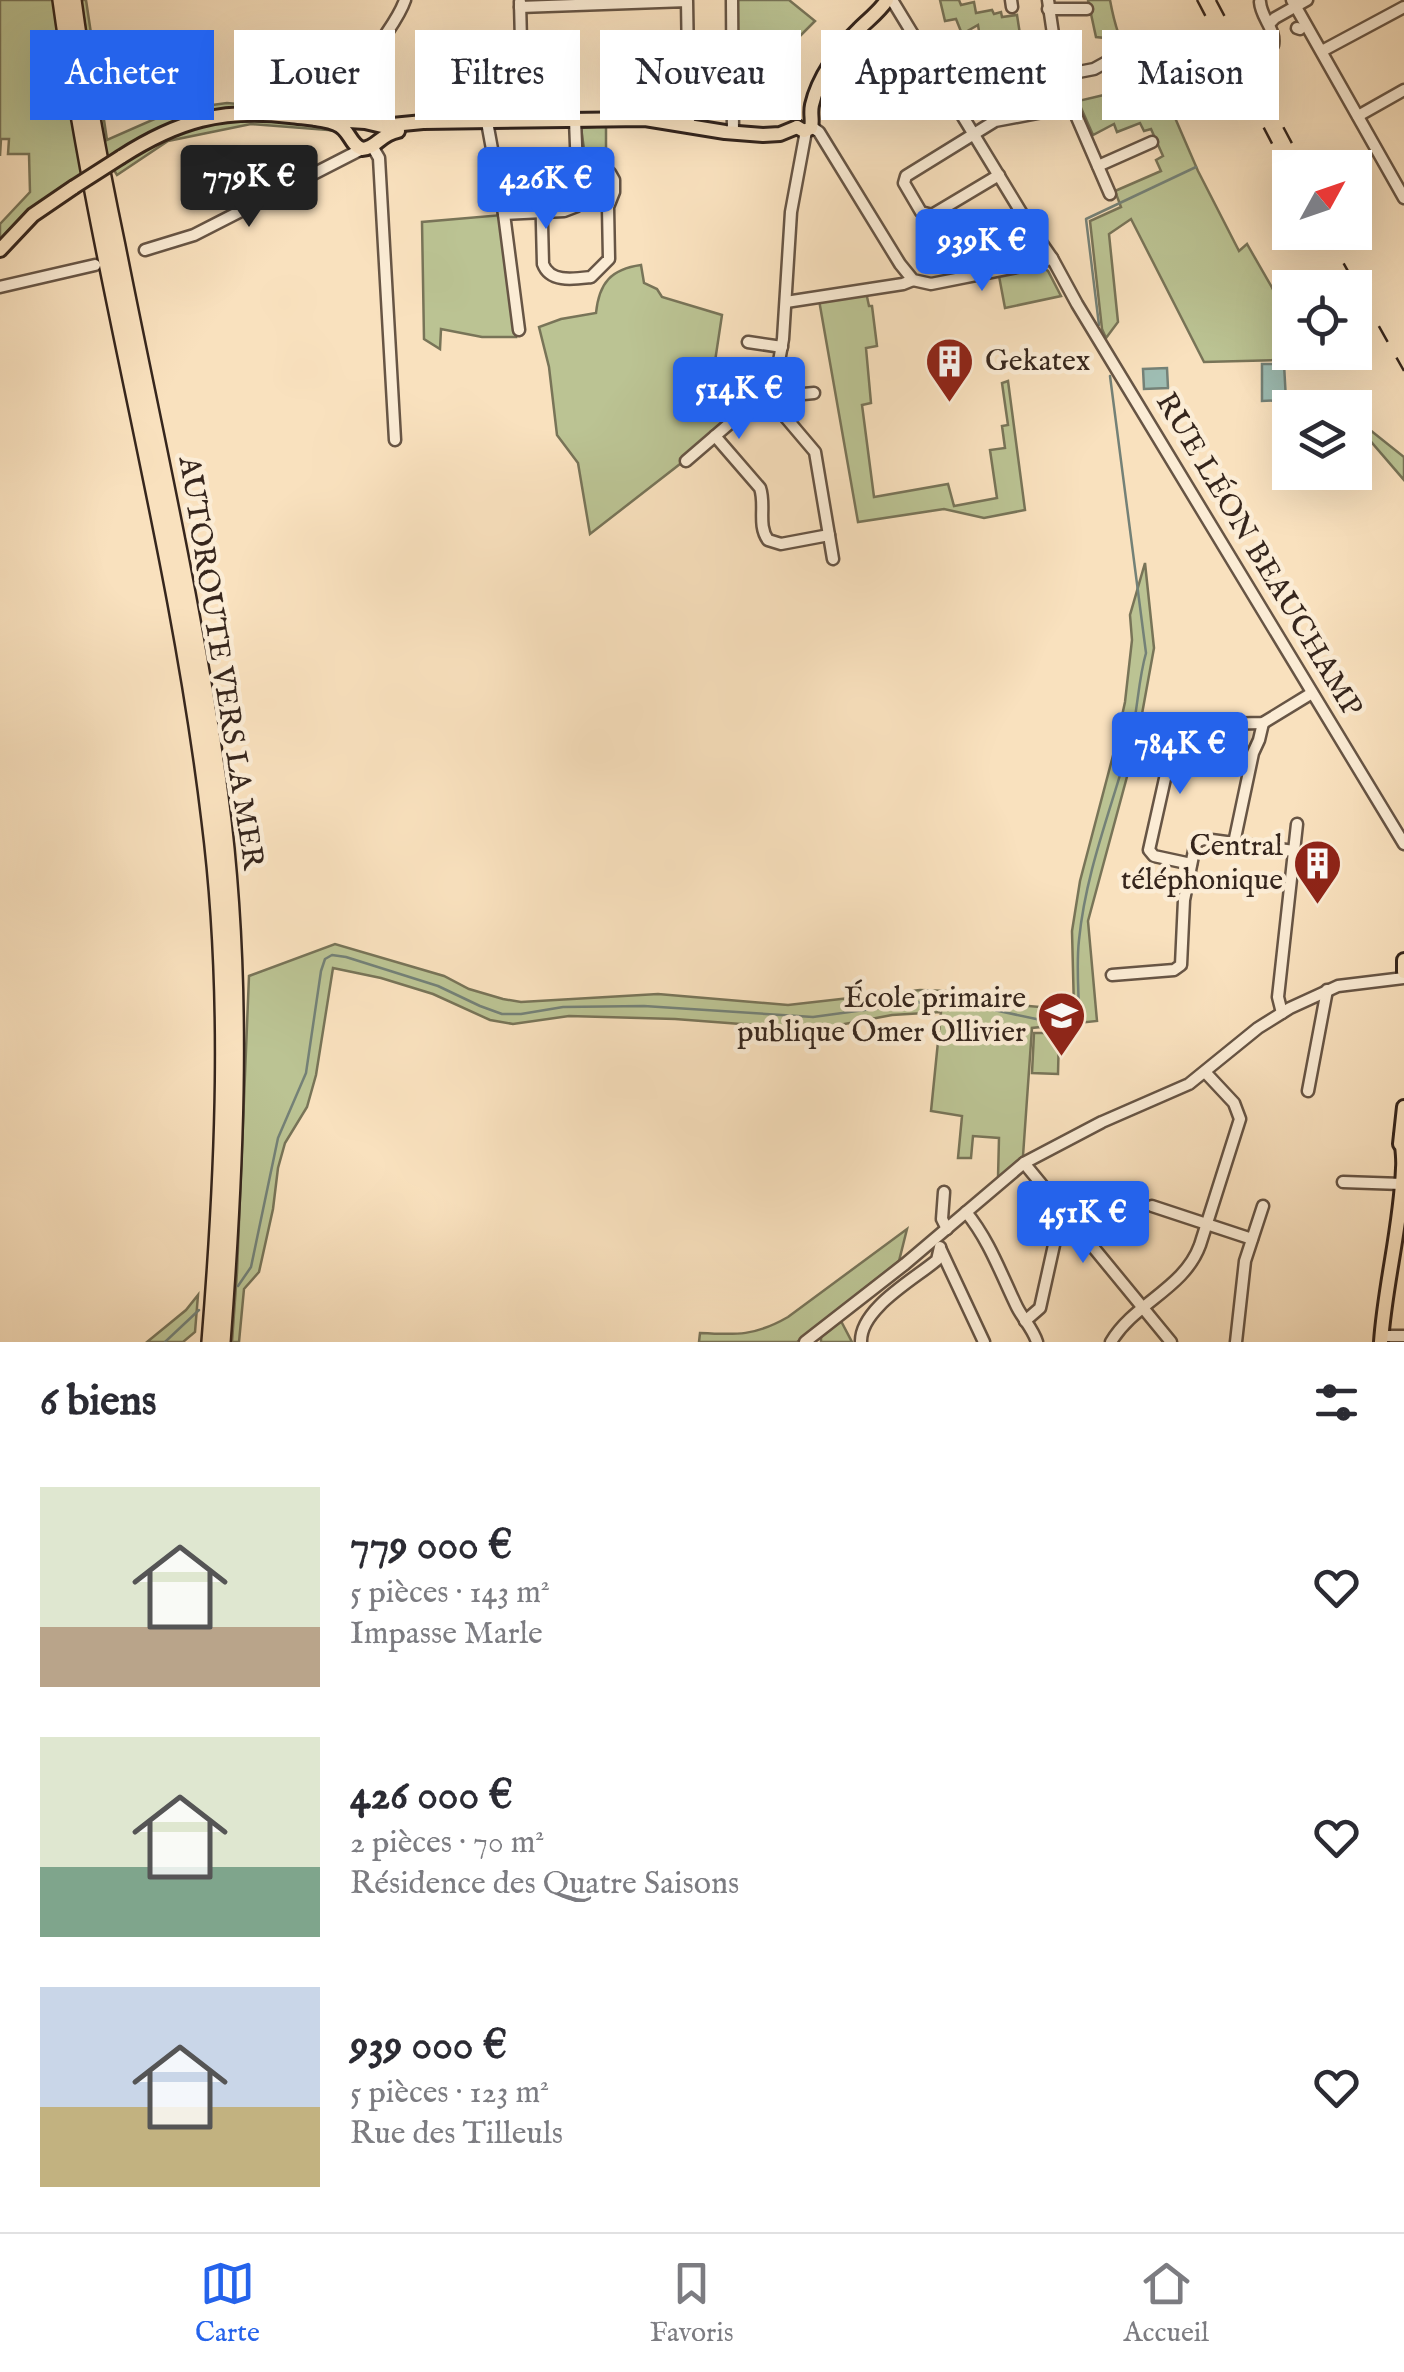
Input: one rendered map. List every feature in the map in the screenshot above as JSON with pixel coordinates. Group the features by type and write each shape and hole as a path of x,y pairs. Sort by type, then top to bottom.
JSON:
{"highway":[{"path":"61,0 79,117 189,678 210,821 222,949 224,1062 222,1168 210,1342"},
{"name":"AUTOROUTE VERS LA MER","path":"73,0 99,158 196,646 224,826 234,955 237,1068 222,1342"}],"main road":[{"path":"580,120 645,118 733,133 786,133 806,124 831,65 886,0"},
{"path":"0,250 32,215 120,157 170,129 208,117 234,115"},
{"path":"320,120 342,126 362,143"},
{"path":"328,120 382,126 575,120"},
{"path":"362,143 353,127 365,123"},
{"path":"362,143 377,133 365,123"},
{"path":"362,143 435,123"},
{"path":"1404,960 1404,973"},
{"path":"1394,1252 1390,1226 1404,1166 1404,1107"},
{"path":"1384,1339 1402,1204 1398,1183"}],"street":[{"path":"365,123 370,65 405,0"},
{"path":"732,0 733,133"},
{"name":"RUE LÉON BEAUCHAMP","path":"886,0 974,134 1404,844"},
{"path":"523,121 520,3 688,1 689,125"},
{"path":"1260,2 1270,30"},
{"path":"1268,24 1298,2 1404,198"},
{"path":"1052,30 1048,5 1087,8"},
{"path":"1322,51 1402,8"},
{"path":"1358,116 1404,90"},
{"path":"575,120 577,170"},
{"path":"997,120 906,176 904,183 921,212 932,215 999,176"},
{"path":"1077,120 1110,194"},
{"path":"487,122 519,330"},
{"path":"686,461 766,393 776,378 786,302 790,212 806,124 818,132 913,280"},
{"path":"1098,166 1152,142"},
{"path":"145,250 194,235 336,163 362,143 380,158 396,440"},
{"path":"577,170 604,170 614,180 609,204 609,257 589,278 556,278 542,264 542,183 554,172 577,170"},
{"path":"504,214 564,211 577,206"},
{"path":"786,302 913,280 930,284 1049,260"},
{"path":"0,287 94,265"},
{"path":"748,342 782,347"},
{"path":"766,393 815,452 833,559"},
{"path":"777,407 790,396 814,393"},
{"path":"714,436 760,488 762,529 768,540 781,544 829,535"},
{"path":"1191,864 1154,856 1148,846 1172,725 1263,723 1312,692"},
{"path":"1234,843 1263,723"},
{"path":"1282,1013 1278,997 1296,824"},
{"path":"1112,976 1174,970 1181,964 1184,900 1198,841 1294,850"},
{"path":"806,1342 938,1242 946,1229 1024,1163 1102,1122 1176,1092 1282,1013 1327,990 1386,981 1404,973"},
{"path":"1308,1091 1327,990"},
{"path":"1111,1342 1123,1326 1178,1280 1198,1251 1240,1119 1234,1103 1205,1072"},
{"path":"1024,1163 1170,1342"},
{"path":"1342,1182 1398,1183"},
{"path":"944,1192 942,1219 946,1229"},
{"path":"1152,1206 1252,1239"},
{"path":"1236,1342 1244,1267 1263,1206"},
{"path":"1025,1321 1040,1308 1062,1209"},
{"path":"966,1212 984,1235 1037,1342"},
{"path":"861,1342 868,1317 937,1260 938,1242"},
{"path":"938,1242 984,1342"},
{"path":"1384,1339 1404,1336"}],"green space":[{"path":"0,0 54,0 59,30 30,30 30,120 74,120 83,174 0,241 0,224 30,192 29,154 8,154 9,139 1,139 0,156"},
{"path":"81,0 86,0 90,30 86,30"},
{"path":"737,0 789,0 815,21 801,35 801,30 737,30"},
{"path":"940,0 959,0 961,5 974,2 976,13 992,10 994,14 1001,12 1002,17 1017,15 1019,30 979,30 978,25 960,30 956,19 945,21"},
{"path":"1088,0 1110,0 1118,30 1102,30 1102,38 1096,37"},
{"path":"1102,95 1102,120 1176,120 1239,251 1247,244 1272,288 1272,360 1204,362 1131,219 1109,234 1118,322 1106,338 1090,221 1121,207 1115,191 1161,171 1156,160 1163,156 1151,129 1144,131 1140,123 1117,132 1114,124 1093,135 1082,110 1082,100"},
{"path":"227,103 234,104 234,120 343,120 340,131 251,124 168,141 117,175 107,159 101,120 104,120 107,140 152,120 214,120 214,105"},
{"path":"606,126 606,167 600,167 599,162 591,162 591,168 581,164 579,157 585,156 581,128"},
{"path":"502,215 516,337 482,337 441,329 440,349 424,339 422,222"},
{"path":"641,265 644,283 657,289 662,297 722,315 714,368 727,418 680,464 590,534 578,463 557,435 549,367 539,327 596,313 608,279"},
{"path":"1043,268 1061,296 1005,308 999,276"},
{"path":"866,292 872,306 877,346 866,348 871,403 862,405 874,497 948,484 954,506 997,498 990,450 1005,448 1002,426 1008,425 1002,383 1008,381 1025,510 984,518 944,509 858,522 819,300"},
{"path":"1372,432 1404,457 1404,480 1372,443"},
{"path":"1145,563 1154,648 1138,736 1088,921 1097,1021 1032,1028 1023,1156 998,1178 999,1138 973,1136 971,1158 958,1158 962,1116 931,1111 941,1012 892,1015 834,1026 569,1016 513,1024 490,1020 433,994 333,968 316,1075 307,1107 285,1143 259,1272 244,1289 239,1342 232,1342 249,976 335,944 444,976 469,989 521,1002 658,994 788,1005 920,990 1074,1010 1072,931 1080,881 1125,702 1132,640 1130,615"},
{"path":"1034,1033 1059,1033 1058,1074 1032,1073"},
{"path":"907,1229 899,1261 797,1342 699,1342 700,1333 746,1333 788,1317"},
{"path":"198,1295 195,1332 183,1342 147,1342 186,1310"},
{"path":"841,1321 852,1342 821,1342 821,1337"}],"water":[{"path":"1262,364 1272,364 1272,370 1284,370 1285,390 1272,390 1272,401 1262,401"},
{"path":"1167,368 1168,388 1144,389 1143,369"}],"waterway":[{"path":"1099,325 1086,219 1196,167"},
{"path":"238,1286 251,1267 278,1138 306,1073 321,971 325,959 332,955 438,986 502,1014 563,1007 644,1006 813,1017 923,1002 980,1007 1041,1020 1079,1018 1078,959 1083,914 1131,737 1146,653 1110,376"},
{"path":"165,1342 199,1310"}],"railway":[{"path":"1197,0 1275,150"},
{"path":"1216,0 1295,150"},
{"path":"1336,250 1404,371"}],"place":[{"name":"Gekatex","path":"950,404"},
{"name":"Central téléphonique","path":"1318,906"},
{"name":"École primaire publique Omer Ollivier","path":"1061,1058"}]}
